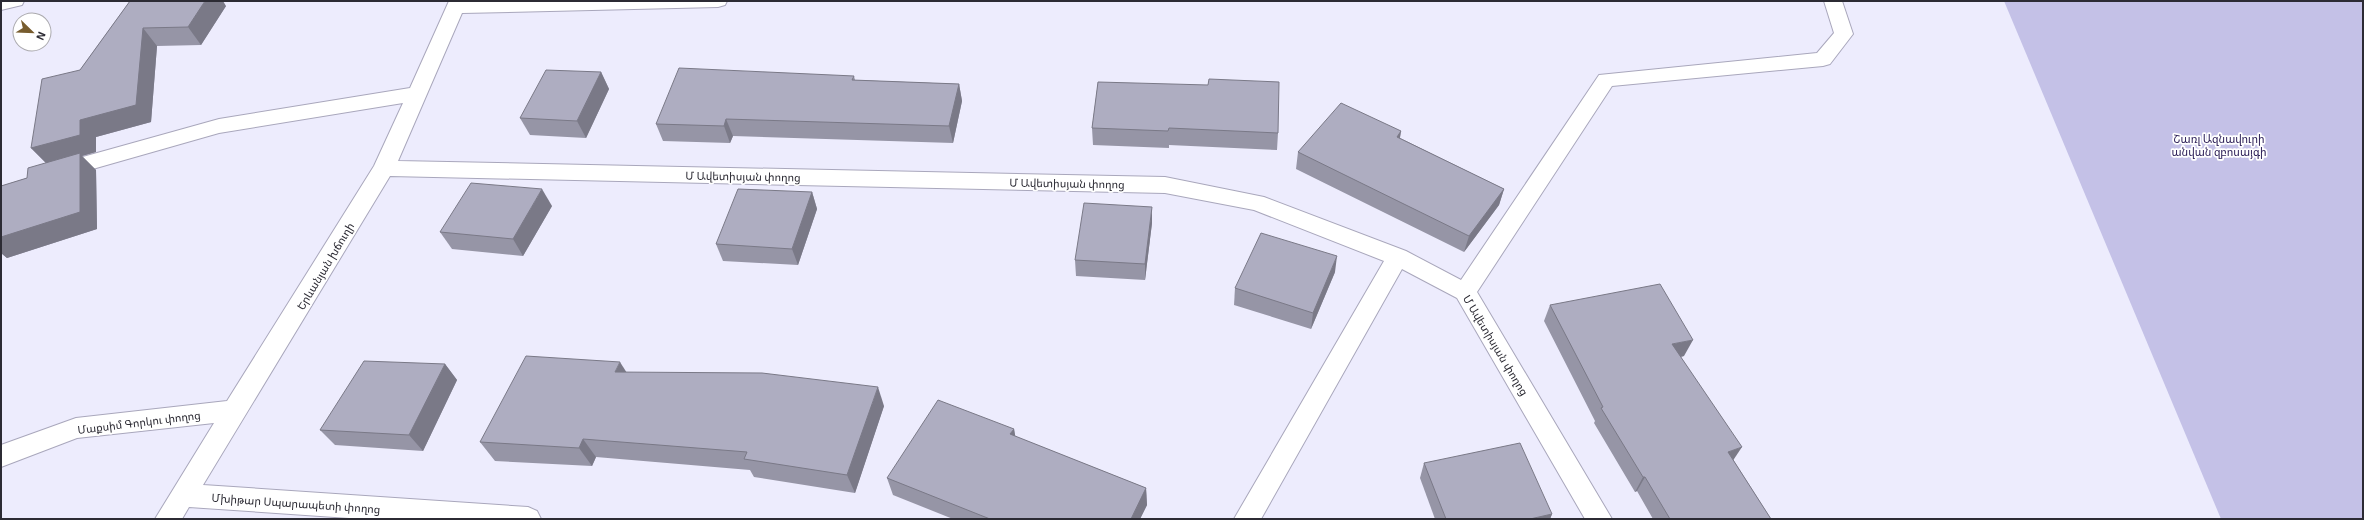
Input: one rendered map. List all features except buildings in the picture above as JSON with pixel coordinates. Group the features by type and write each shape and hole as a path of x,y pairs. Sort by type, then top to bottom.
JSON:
{"street":[{"path":"1,4 14,1"},
{"path":"457,4 718,1"},
{"path":"1465,292 1606,80 1823,59 1844,34 1833,1"},
{"name":"Երևանյան խճուղի","path":"168,519 233,411 299,310 384,168 415,94 457,4"},
{"path":"46,175 219,126 415,94"},
{"name":"Մ Ավետիսյան փողոց","path":"384,168 1165,185 1257,203 1398,257 1465,292 1599,519"},
{"path":"1247,519 1398,257"},
{"name":"Մաքսիմ Գորկու փողոց","path":"1,456 76,428 233,411"},
{"name":"Մխիթար Սպարապետի փողոց","path":"183,495 528,519"}],"green space":[{"name":"Շառլ Ազնավուրի անվան զբոսայգի","path":"2004,1 2363,1 2363,519 2221,519"}]}
